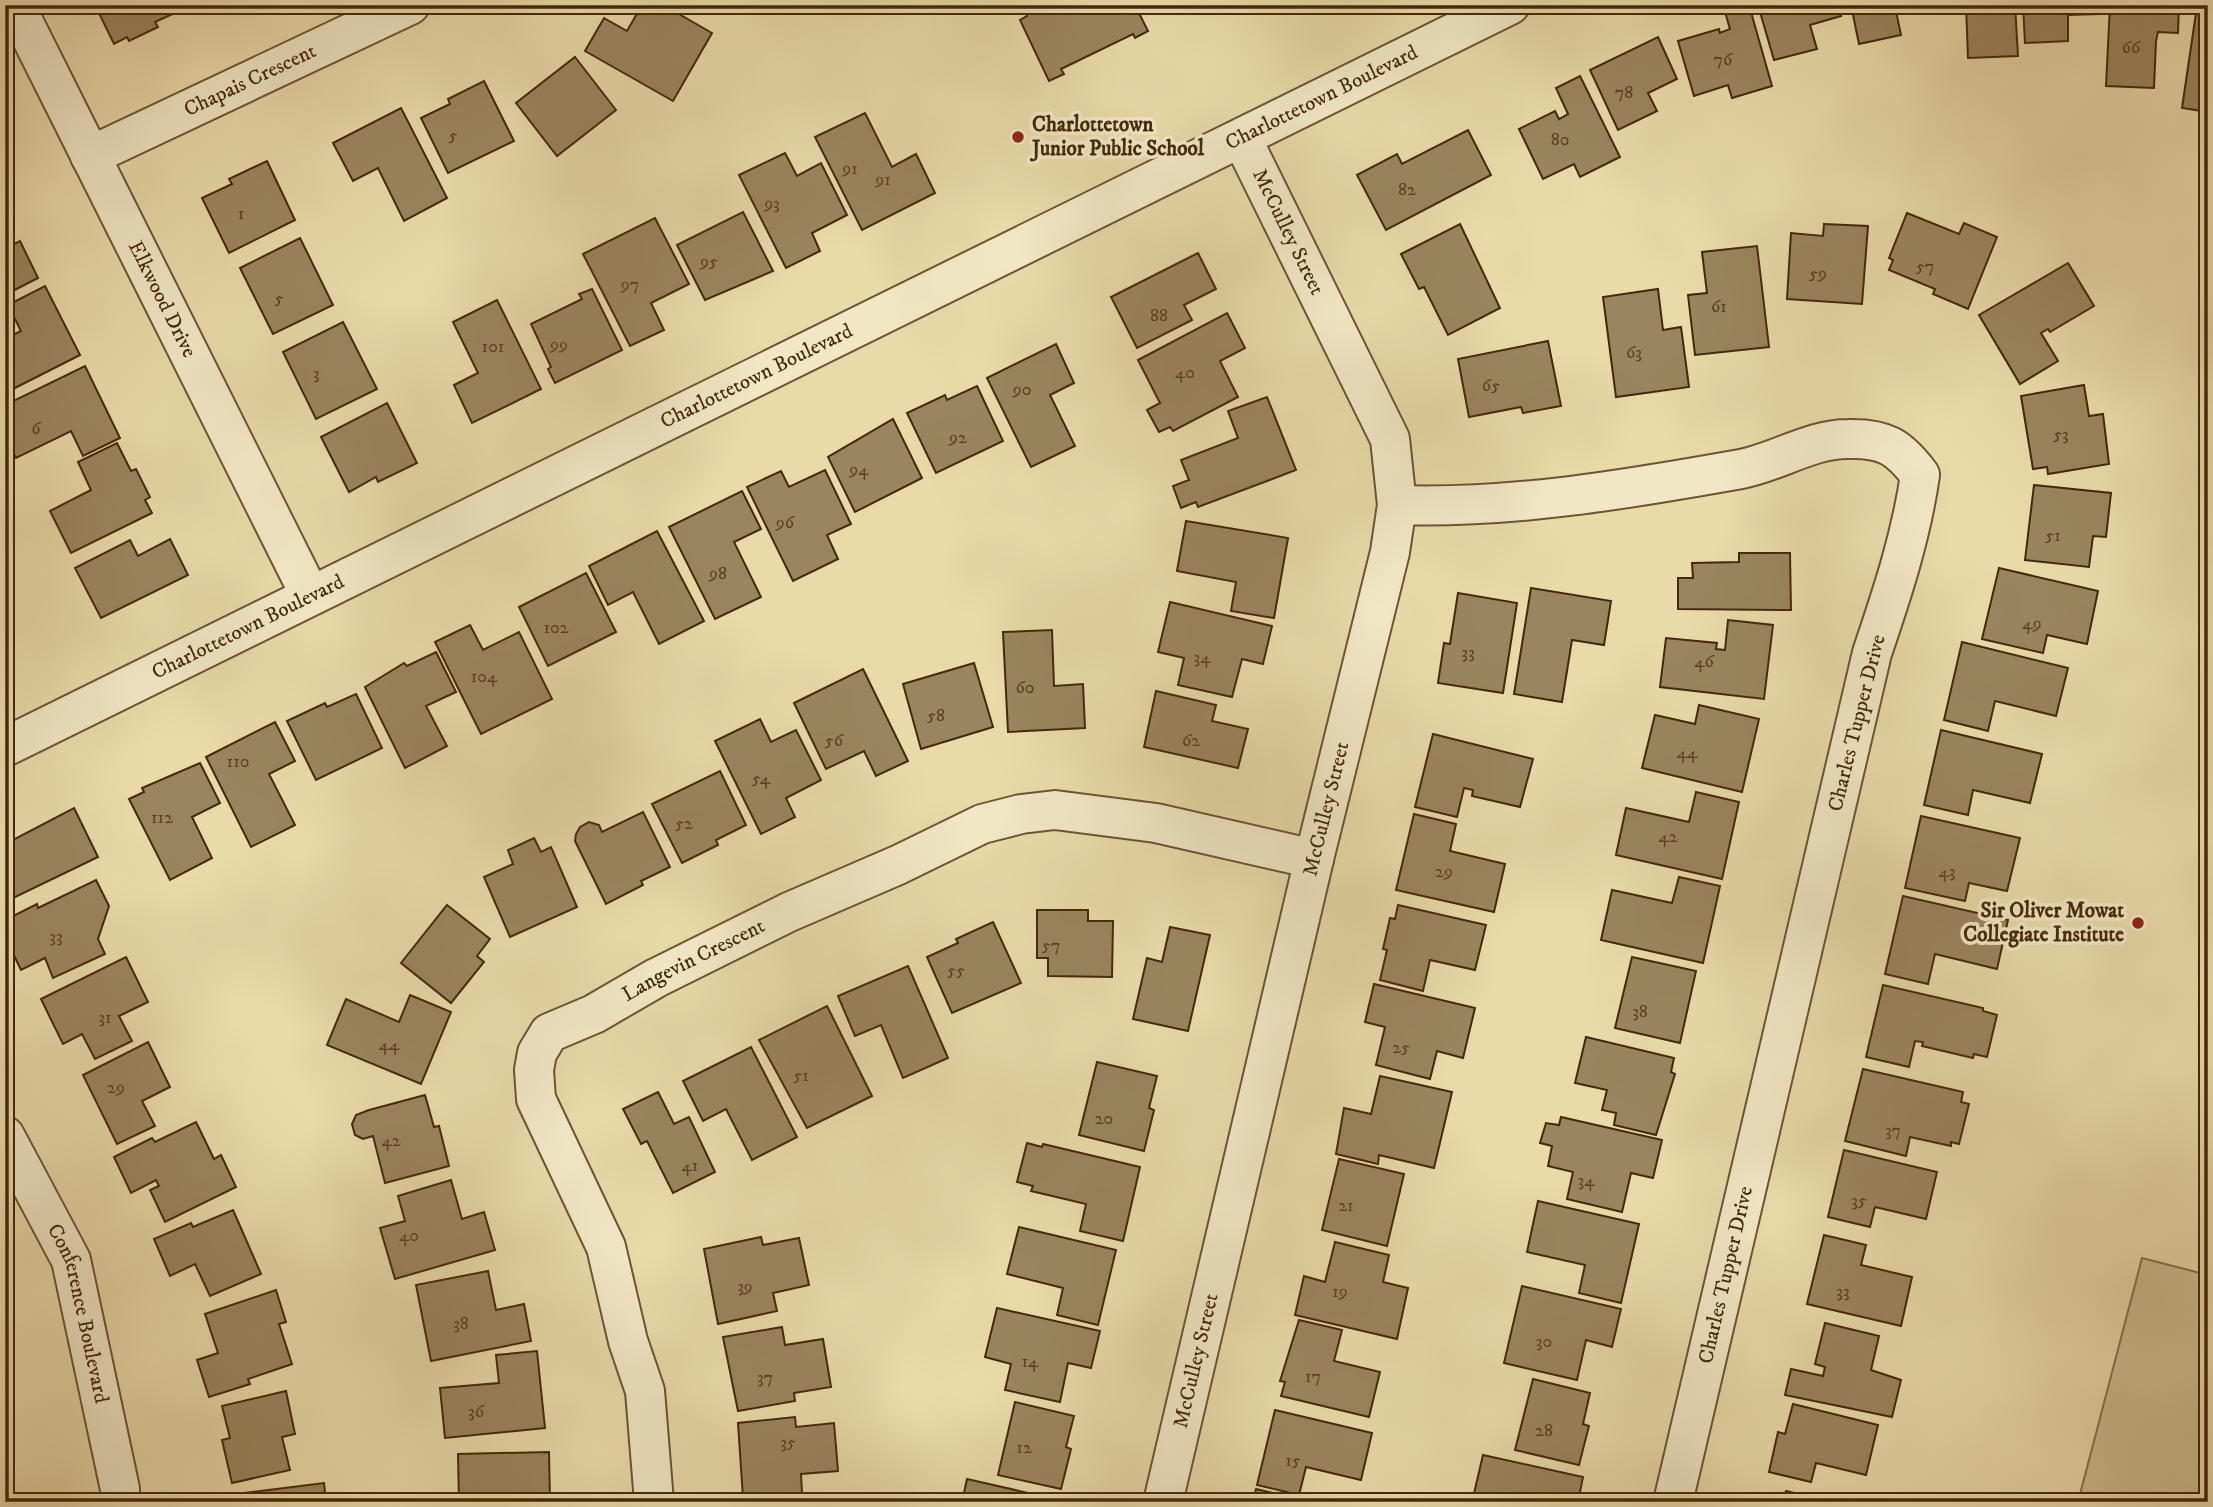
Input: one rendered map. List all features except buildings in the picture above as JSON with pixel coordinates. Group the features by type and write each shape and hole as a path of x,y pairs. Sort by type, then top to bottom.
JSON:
{"street":[{"name":"Elkwood Drive","path":"15,5 310,595"},
{"name":"Chapais Crescent","path":"90,156 410,5"},
{"name":"Charlottetown Boulevard","path":"5,747 1242,139 1503,7"},
{"name":"McCulley Street","path":"1163,1502 1314,859 1390,552 1397,505 1390,439 1242,139"},
{"name":"Charles Tupper Drive","path":"1397,505 1504,502 1641,485 1744,468 1820,441 1849,439 1874,441 1901,451 1920,475 1914,518 1899,576 1872,653 1673,1502"},
{"name":"Langevin Crescent","path":"654,1502 645,1391 628,1340 606,1247 536,1098 534,1070 537,1053 549,1033 594,1014 656,978 789,912 898,865 982,824 1021,814 1055,810 1156,823 1314,859"},
{"name":"Conference Boulevard","path":"5,1136 71,1261 120,1489 120,1502"}],"shaded area":[{"path":"2142,1258 2208,1275 2208,1502 2078,1502"}],"place":[{"name":"Charlottetown Junior Public School","path":"1018,137"},
{"name":"Sir Oliver Mowat Collegiate Institute","path":"2138,923"}]}
